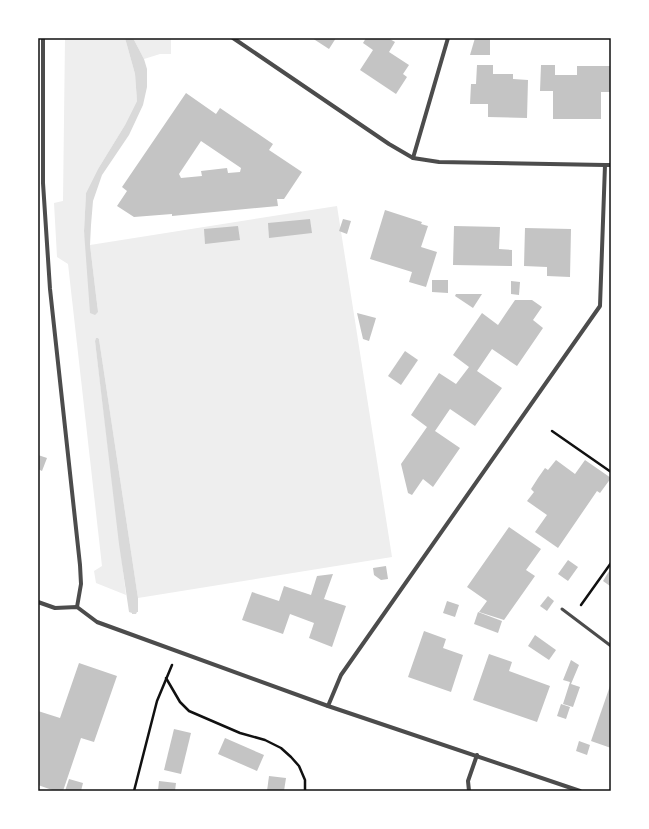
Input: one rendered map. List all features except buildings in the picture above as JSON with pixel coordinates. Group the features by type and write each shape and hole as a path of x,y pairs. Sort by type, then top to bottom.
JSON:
{"street":[{"path":"43,38 43,183 50,289 80,565 81,584 77,607"},
{"path":"233,38 388,144 413,158 439,162 611,165"},
{"path":"413,158 448,38"},
{"path":"328,706 341,675 600,306 605,165"},
{"path":"38,602 55,608 77,607 97,622 328,706 580,791"},
{"path":"469,791 468,781 477,756"}],"lane":[{"path":"562,609 611,646"}],"path":[{"path":"552,431 611,472"},
{"path":"572,617 611,563"},
{"path":"134,791 157,702 177,651"},
{"path":"166,678 180,702 189,711 240,733 265,740 281,748 299,766 305,780 305,791"}],"shaded area":[{"path":"65,38 125,38 135,74 137,101 86,193 84,231 98,312 90,245 337,206 392,557 138,598 99,339 96,338 95,341 126,595 96,583 94,571 102,566 68,264 57,257 54,203 63,201"},
{"path":"125,38 133,38 144,59 147,69 147,87 143,105 129,135 102,175 93,201 90,245 98,312 95,315 90,313 84,231 86,193 137,101 135,74"},
{"path":"133,38 171,38 171,54 160,54 144,59"},
{"path":"96,338 99,339 138,598 138,612 136,614 129,612 119,544 95,341"}]}
